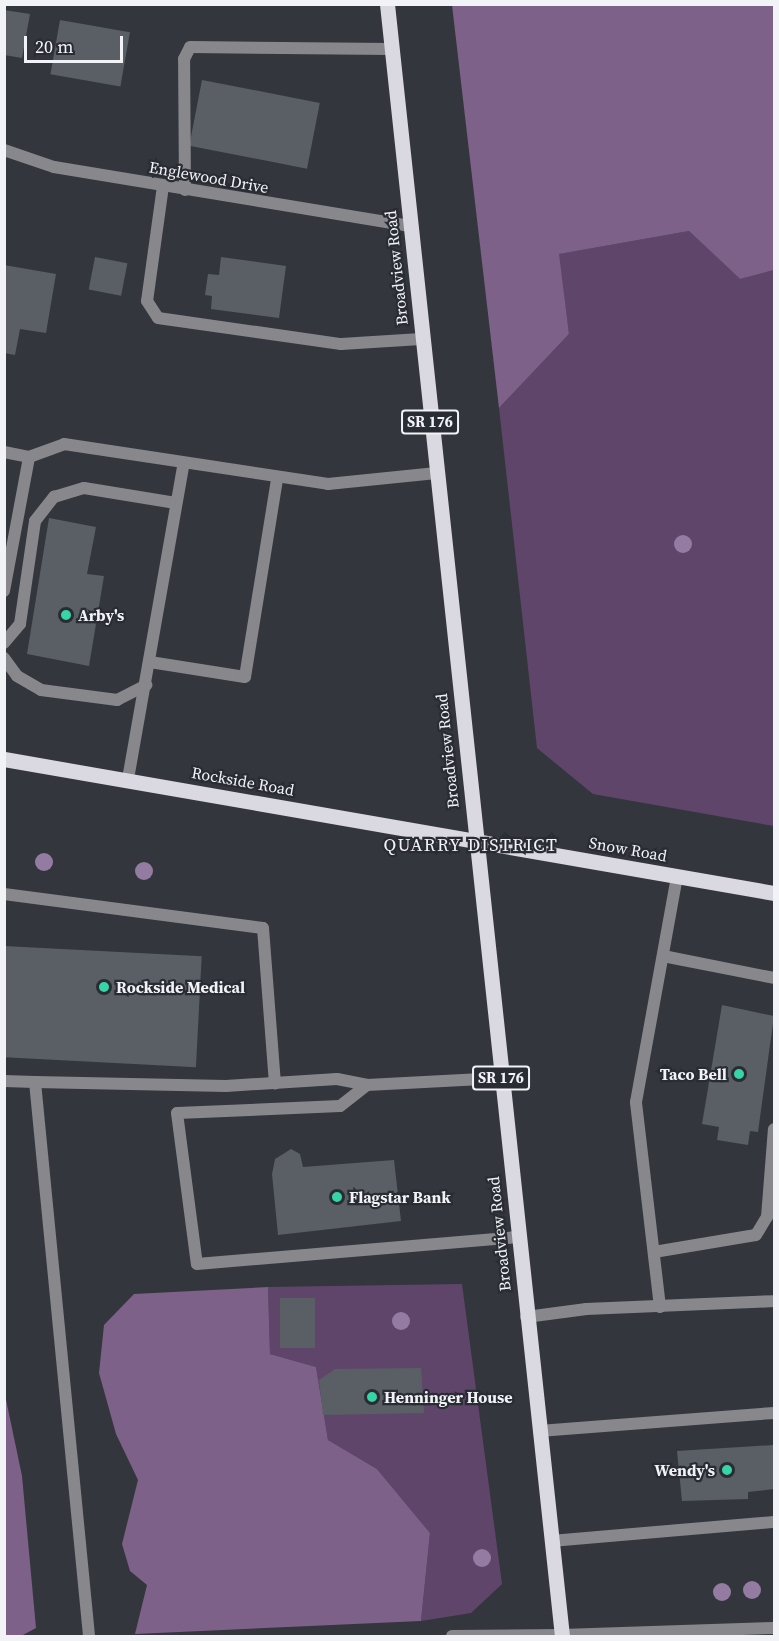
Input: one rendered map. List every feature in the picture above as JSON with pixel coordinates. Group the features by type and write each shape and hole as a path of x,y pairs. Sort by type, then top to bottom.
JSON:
{"main road":[{"name":"Broadview Road","path":"387,4 421,339 562,1636"},
{"name":"Rockside Road","path":"4,759 475,839"},
{"name":"Snow Road","path":"475,839 774,892"}],"street":[{"path":"185,190 184,59 190,47 391,49"},
{"name":"Englewood Drive","path":"4,150 54,167 410,226"},
{"path":"163,186 147,301 158,318 341,344 421,339"},
{"path":"4,452 28,457 64,444 277,479 328,484 436,473"},
{"path":"4,591 28,457"},
{"path":"128,779 184,463"},
{"path":"150,662 245,676 277,479"},
{"path":"4,643 20,624 35,521 54,497 84,488 176,503"},
{"path":"4,658 16,676 41,690 117,700 146,685"},
{"path":"660,1307 636,1102 677,876"},
{"path":"4,894 263,928 275,1084"},
{"path":"663,956 774,978"},
{"path":"4,1081 226,1086 337,1079 367,1085 501,1078"},
{"path":"35,1082 89,1636"},
{"path":"367,1085 340,1106 177,1113 197,1264 518,1237"},
{"path":"654,1252 756,1235 767,1217 774,1129"},
{"path":"526,1317 586,1308 774,1301"},
{"path":"539,1431 774,1413"},
{"path":"551,1541 774,1522"},
{"path":"453,1636 562,1636 774,1628"}],"shaded area":[{"path":"452,5 774,5 774,270 740,279 689,231 559,254 569,334 499,408"},
{"path":"689,231 740,279 774,270 774,826 593,794 537,748 499,408 569,334 558,254"},
{"path":"462,1284 502,1584 471,1613 421,1621 430,1533 377,1469 328,1440 316,1367 270,1354 268,1287"},
{"path":"268,1287 270,1354 316,1367 328,1440 377,1469 430,1533 421,1621 135,1634 147,1585 130,1571 122,1544 138,1480 116,1434 99,1373 104,1325 134,1294"},
{"path":"4,1390 22,1476 36,1628 21,1636 5,1636"}],"building":[{"path":"4,10 30,14 22,58 4,55"},
{"path":"60,20 130,32 120,86 50,74"},
{"path":"202,80 320,103 307,169 189,146"},
{"path":"95,257 127,263 121,296 89,289"},
{"path":"221,257 286,266 279,318 211,309 212,296 205,295 208,274 219,275"},
{"path":"4,265 56,274 46,333 20,329 15,355 4,353"},
{"name":"Arby's","path":"49,518 96,527 87,574 104,576 89,666 27,654"},
{"name":"Rockside Medical","path":"4,946 202,956 196,1067 4,1057"},
{"name":"Taco Bell","path":"722,1005 774,1016 758,1132 750,1131 748,1145 717,1140 719,1127 702,1124"},
{"name":"Flagstar Bank","path":"291,1149 300,1154 303,1167 394,1160 401,1221 278,1235 272,1174 275,1159"},
{"path":"280,1298 315,1298 315,1348 280,1348"},
{"name":"Henninger House","path":"421,1368 424,1413 323,1415 319,1380 335,1369"},
{"name":"Wendy's","path":"774,1445 774,1489 748,1492 748,1499 682,1501 677,1451"}],"place":[{"name":"Arby's","path":"66,615"},
{"name":"Rockside Medical","path":"104,987"},
{"name":"Taco Bell","path":"739,1074"},
{"name":"Flagstar Bank","path":"337,1197"},
{"name":"Henninger House","path":"372,1397"},
{"name":"Wendy's","path":"727,1470"}],"district":[{"name":"QUARRY DISTRICT","path":"471,845"}]}
